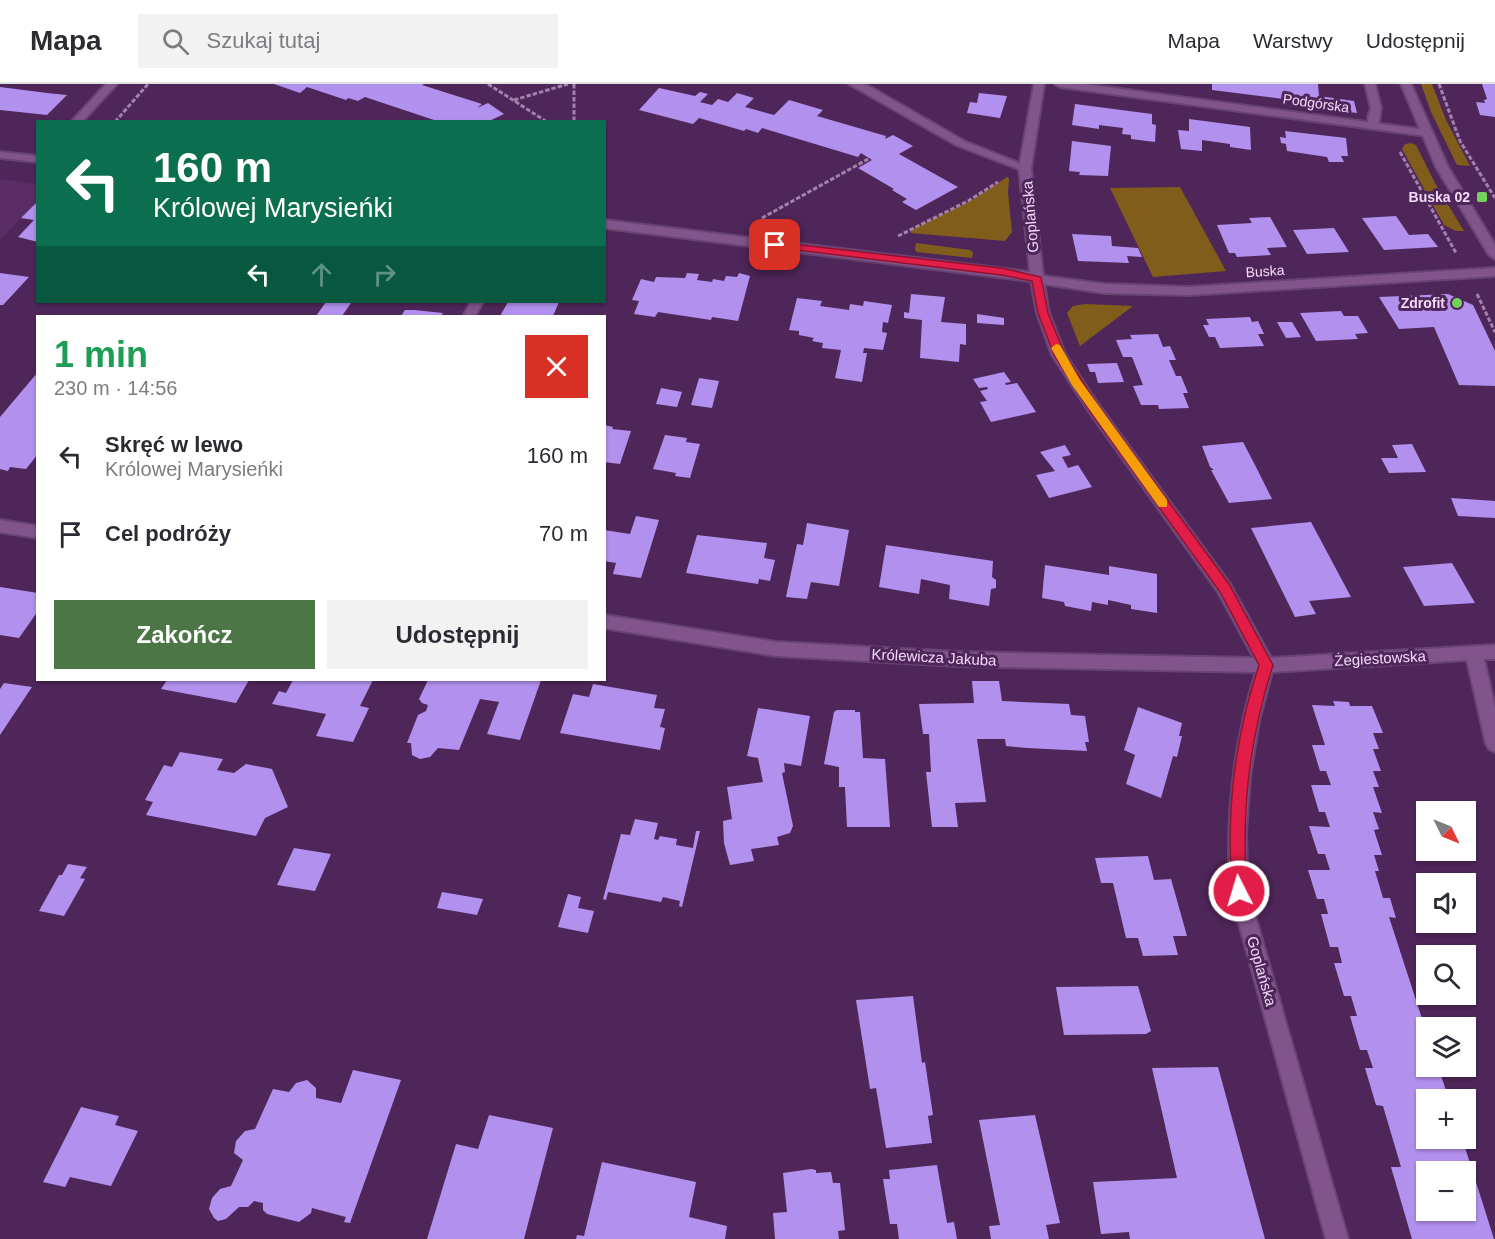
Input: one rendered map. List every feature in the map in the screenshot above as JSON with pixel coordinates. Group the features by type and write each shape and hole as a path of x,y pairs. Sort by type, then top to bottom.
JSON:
{"street":[{"path":"77,120 112,84"},
{"path":"854,84 884,97 959,142 987,155 1025,168"},
{"name":"Goplańska","path":"1039,84 1025,168 1043,313 1059,355 1093,407 1224,588 1266,665 1251,711 1238,800 1236,846 1239,891 1337,1239"},
{"name":"Podgórska","path":"1060,84 1426,133"},
{"path":"1370,84 1376,108 1373,117 1374,126"},
{"path":"1406,84 1426,133 1450,181 1495,255"},
{"path":"0,155 36,159"},
{"name":"Buska","path":"606,224 1001,272 1050,283 1078,286 1189,291 1495,272"},
{"path":"0,526 36,532"},
{"name":"Królewicza Jakuba","path":"606,621 788,649 959,659 1266,665"},
{"name":"Żegiestowska","path":"1266,665 1495,652"},
{"path":"1474,653 1495,744"}],"path":[{"path":"117,120 148,84"},
{"path":"488,84 544,120"},
{"path":"514,100 568,84"},
{"path":"574,84 574,120"},
{"path":"1439,84 1447,112 1460,141 1495,198"},
{"path":"1390,127 1391,135 1467,274 1495,332"},
{"path":"762,218 870,158"},
{"path":"898,236 968,201 1002,178"}],"shaded area":[{"path":"1421,84 1432,84 1446,120 1470,166 1457,165 1431,112"},
{"path":"1405,144 1416,145 1435,183 1464,231 1456,231 1444,225 1402,149"},
{"path":"1007,177 1009,178 1012,232 1005,241 911,233 911,230 972,200"},
{"path":"0,179 36,184 36,202 0,240"},
{"path":"1180,187 1226,271 1153,277 1110,188"},
{"path":"916,243 970,250 973,252 972,258 917,252"},
{"path":"1085,304 1133,306 1080,346 1067,313 1073,306"}],"building":[{"path":"274,84 424,84 422,85 482,104 477,108 488,103 504,114 491,120 434,120 365,97 358,101 348,98 346,100 307,87 300,93"},
{"path":"1212,84 1318,84 1319,96 1354,101 1357,113 1300,106 1299,101 1212,90"},
{"path":"1482,84 1495,84 1495,117 1480,115 1476,102 1485,103 1484,100 1487,99"},
{"path":"0,87 67,95 47,115 0,110"},
{"path":"659,88 695,96 700,92 708,94 700,102 712,105 718,99 728,102 737,93 754,98 745,107 774,115 789,100 823,110 817,116 886,136 885,139 893,135 913,146 899,154 958,187 916,210 902,202 907,199 892,190 894,189 858,168 872,160 861,153 858,157 762,128 758,133 746,129 744,131 699,118 693,124 639,110"},
{"path":"979,93 1007,96 1000,118 967,113 970,102 977,103"},
{"path":"1075,104 1152,114 1152,124 1156,125 1155,142 1131,139 1131,135 1122,134 1123,128 1099,125 1099,129 1072,125"},
{"path":"1189,119 1250,127 1251,150 1202,140 1202,151 1181,149 1178,130 1189,131"},
{"path":"1285,131 1346,138 1348,156 1341,156 1344,162 1329,162 1327,157 1287,151 1286,144 1281,143 1280,137 1286,138"},
{"path":"1072,141 1111,146 1108,176 1079,175 1080,172 1069,171"},
{"path":"36,203 36,242 18,237 34,220 21,218"},
{"path":"1396,216 1409,235 1428,234 1438,247 1384,250 1362,218"},
{"path":"1270,217 1287,247 1267,248 1271,255 1237,257 1235,253 1229,253 1217,225 1252,223 1249,218"},
{"path":"1334,228 1349,252 1307,254 1293,230"},
{"path":"1072,234 1111,236 1112,246 1138,248 1142,257 1127,256 1129,263 1078,261"},
{"path":"0,273 29,277 3,305 0,305"},
{"path":"687,273 699,274 697,280 712,282 713,279 724,281 726,276 737,277 739,273 750,276 738,321 712,317 711,320 658,312 655,317 634,314 639,301 632,300 641,279 654,282 656,277 685,278"},
{"path":"911,294 945,297 941,322 966,324 966,345 960,344 959,362 920,358 922,320 904,318 904,312 909,313"},
{"path":"1448,294 1473,305 1495,351 1495,386 1459,385 1434,327 1399,329 1379,297"},
{"path":"797,298 822,301 820,306 849,310 850,304 863,306 864,301 892,305 888,323 883,322 882,332 887,333 883,350 864,348 863,353 867,353 862,382 835,378 841,350 822,348 823,343 812,341 814,338 799,335 799,331 789,330"},
{"path":"325,303 351,303 343,315 317,315"},
{"path":"507,303 559,303 553,315 501,315"},
{"path":"405,310 443,313 442,315 402,315"},
{"path":"1341,311 1344,316 1358,316 1368,333 1355,334 1358,339 1316,341 1300,313"},
{"path":"977,314 1004,318 1004,325 977,323"},
{"path":"1250,317 1252,322 1258,321 1264,334 1258,334 1264,346 1220,348 1215,337 1209,337 1203,325 1209,325 1206,319"},
{"path":"1277,322 1292,322 1301,337 1286,338"},
{"path":"1158,334 1163,347 1170,346 1176,360 1169,360 1176,376 1181,376 1188,393 1183,393 1189,408 1159,409 1158,405 1141,405 1133,386 1143,385 1132,357 1123,357 1116,340 1132,339 1130,335"},
{"path":"1117,363 1124,382 1098,383 1095,372 1090,372 1087,364"},
{"path":"1004,372 1011,382 1005,383 1006,385 1017,383 1036,412 991,422 980,402 987,401 980,391 988,389 987,387 979,388 973,379"},
{"path":"36,374 36,456 26,469 10,467 8,471 0,469 0,417"},
{"path":"699,378 719,381 712,408 691,405"},
{"path":"661,388 682,392 677,407 656,404"},
{"path":"606,425 613,427 612,429 631,431 620,464 606,462"},
{"path":"665,435 687,438 686,442 700,444 690,478 653,469"},
{"path":"1243,442 1272,499 1229,503 1211,470 1214,470 1210,467 1202,446"},
{"path":"1412,444 1426,472 1389,473 1381,458 1398,458 1392,445"},
{"path":"1065,445 1071,455 1062,457 1068,468 1078,465 1092,487 1049,498 1036,475 1055,471 1040,452"},
{"path":"1451,498 1495,501 1495,518 1458,516"},
{"path":"636,516 659,520 641,578 613,574 616,563 606,561 606,530 630,534"},
{"path":"1311,522 1351,597 1309,601 1316,614 1295,617 1251,528"},
{"path":"807,523 849,530 839,586 811,582 807,599 786,597 797,544 803,545"},
{"path":"697,535 767,543 764,558 775,560 770,581 759,579 758,584 686,573"},
{"path":"886,545 993,561 992,577 996,580 996,588 991,589 989,606 949,599 950,585 921,579 919,594 879,587"},
{"path":"1452,563 1475,603 1424,606 1403,567"},
{"path":"1045,565 1109,575 1109,566 1157,574 1157,613 1131,609 1131,605 1108,600 1108,605 1092,602 1091,611 1065,606 1064,602 1042,598"},
{"path":"0,587 36,593 36,614 19,638 0,635"},
{"path":"166,681 248,681 236,703 161,689"},
{"path":"292,681 372,681 360,706 369,708 353,742 316,736 326,714 272,704 279,691 286,693"},
{"path":"428,681 541,681 520,740 487,734 499,702 480,699 459,750 438,748 430,757 420,759 412,755 411,743 407,743 418,715 426,711 428,705 419,699"},
{"path":"972,681 999,681 1002,701 1069,704 1071,715 1085,716 1089,742 1085,742 1087,751 1006,746 1005,739 977,739 986,802 955,803 958,827 932,827 926,772 931,772 929,734 923,734 919,704 974,703"},
{"path":"4,683 32,687 0,735 0,689"},
{"path":"593,684 657,695 654,708 665,709 660,727 665,728 660,750 560,733 573,694 589,697"},
{"path":"1333,701 1349,702 1350,706 1372,706 1383,733 1373,733 1379,749 1373,749 1381,771 1373,771 1379,787 1373,787 1382,813 1373,812 1379,829 1374,830 1382,855 1374,855 1379,871 1375,871 1383,898 1390,898 1396,918 1389,917 1421,1017 1416,1017 1416,1077 1442,1077 1445,1089 1416,1089 1416,1149 1465,1149 1469,1161 1416,1161 1416,1221 1476,1221 1476,1182 1494,1239 1412,1239 1391,1167 1401,1167 1383,1106 1376,1105 1365,1068 1373,1068 1367,1050 1360,1050 1350,1016 1357,1016 1351,996 1344,996 1334,963 1342,963 1338,947 1330,947 1321,914 1328,914 1324,899 1317,899 1308,870 1330,870 1325,854 1318,854 1309,826 1330,827 1325,812 1319,812 1311,785 1331,785 1326,771 1320,771 1312,745 1325,745 1312,705 1335,706"},
{"path":"1138,707 1182,723 1179,736 1182,736 1177,757 1173,756 1161,798 1126,784 1135,755 1124,750"},
{"path":"758,708 810,716 801,766 784,763 785,772 782,773 793,826 790,833 777,837 779,845 751,849 754,861 730,865 724,843 723,821 732,819 727,787 763,782 758,758 747,756"},
{"path":"837,710 860,712 863,758 885,759 890,827 847,827 845,787 839,787 839,767 824,764 834,712"},
{"path":"180,752 223,759 217,770 234,773 246,764 272,769 288,807 265,818 256,836 146,815 153,802 145,800 164,765 172,767"},
{"path":"635,819 658,823 654,839 658,840 660,836 677,839 676,845 693,848 696,831 700,831 682,907 679,906 680,901 663,897 661,902 608,892 606,900 603,899 621,834 630,835"},
{"path":"294,848 331,854 315,891 277,885"},
{"path":"1148,856 1154,880 1171,879 1187,936 1173,936 1178,955 1143,956 1138,938 1126,938 1113,883 1101,883 1095,858"},
{"path":"68,864 87,867 80,878 85,879 64,916 39,911 59,875 62,875"},
{"path":"442,892 483,899 477,915 437,908"},
{"path":"568,894 581,897 578,908 594,911 588,933 558,927"},
{"path":"1138,986 1151,1031 1146,1034 1064,1035 1056,987"},
{"path":"913,996 922,1063 925,1062 933,1115 928,1116 932,1143 886,1148 876,1088 870,1089 856,1000"},
{"path":"1218,1067 1265,1239 1130,1239 1129,1232 1101,1234 1093,1182 1177,1178 1152,1068"},
{"path":"353,1070 401,1080 350,1223 344,1222 346,1217 312,1208 311,1213 299,1222 267,1214 263,1210 263,1203 254,1201 248,1207 239,1207 226,1219 218,1221 214,1218 209,1209 212,1198 220,1189 231,1186 243,1160 234,1153 236,1141 245,1131 255,1129 273,1089 289,1092 296,1083 307,1080 316,1088 316,1098 341,1103"},
{"path":"81,1107 119,1116 115,1125 138,1131 111,1186 70,1177 65,1187 43,1182"},
{"path":"489,1115 553,1128 524,1239 427,1239 456,1144 478,1149"},
{"path":"1035,1115 1060,1223 1046,1225 1049,1239 991,1239 989,1226 1000,1225 979,1120"},
{"path":"602,1162 696,1182 689,1217 727,1226 725,1239 576,1239 577,1235 584,1236"},
{"path":"937,1165 947,1223 954,1222 957,1239 899,1239 897,1224 890,1224 883,1179 890,1179 889,1170"},
{"path":"816,1170 816,1173 831,1172 833,1183 840,1183 845,1230 838,1231 839,1239 775,1239 773,1213 787,1212 783,1173"}],"slow traffic":[{"path":"1056,348 1093,407 1163,504"}],"place":[{"name":"Buska 02","path":"1482,197"},
{"name":"Zdrofit","path":"1457,303"}],"route":[{"path":"775,245 1022,274 1037,279 1043,313 1059,355 1093,407 1224,588 1266,665 1251,711 1238,800 1236,846 1239,891"}]}
